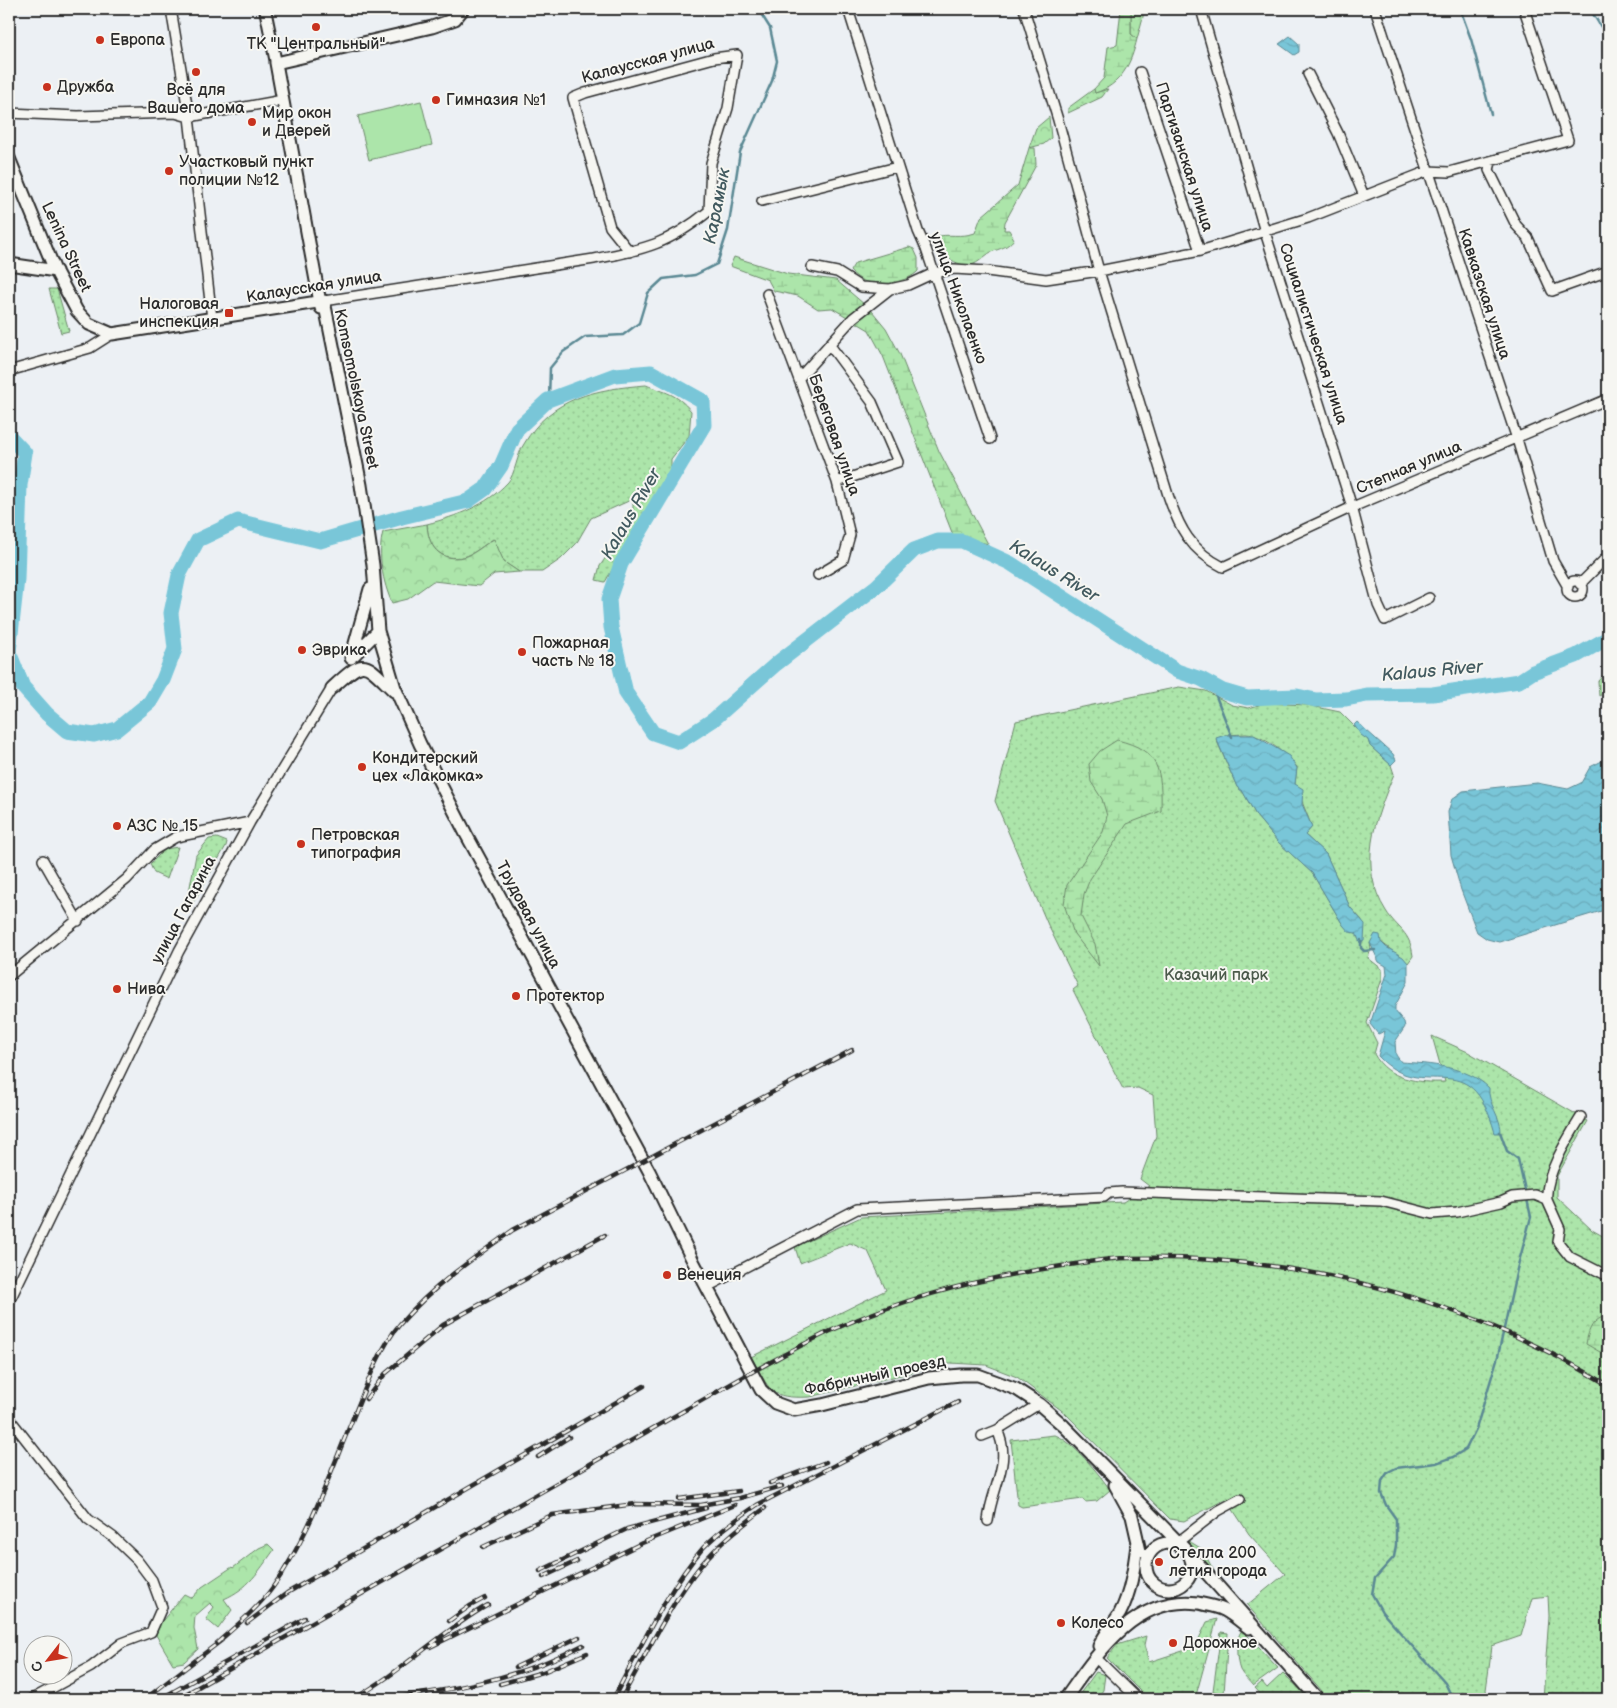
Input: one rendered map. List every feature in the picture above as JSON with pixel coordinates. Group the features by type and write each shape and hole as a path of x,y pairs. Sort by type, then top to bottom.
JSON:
{"main road":[{"path":"276,63 432,27 454,18 463,9"},
{"name":"Komsomolskaya Street","path":"276,63 323,303 343,418 361,485 372,564"},
{"name":"Lenina Street","path":"9,158 56,270 78,311 89,324 112,334"},
{"path":"9,264 56,270"},
{"name":"Калаусская улица","path":"112,334 323,303"},
{"path":"351,658 368,600 372,564"},
{"name":"Трудовая улица","path":"372,564 378,631 397,694 466,834 649,1171 752,1372"},
{"name":"улица Гагарина","path":"332,688 351,658 378,631"},
{"path":"332,688 348,672 360,666 372,668 397,694"},
{"name":"Фабричный проезд","path":"752,1372 761,1390 775,1403 794,1410 822,1406 929,1378 978,1375 996,1380 1016,1389 1039,1404 1108,1470 1182,1546 1261,1636"},
{"path":"1108,1470 1132,1516 1137,1545 1152,1582 1174,1589 1197,1603"},
{"path":"1094,1657 1125,1626 1154,1608 1191,1573 1190,1557 1182,1546 1174,1543 1159,1544 1148,1554 1146,1568"},
{"path":"1065,1699 1094,1657 1120,1612 1134,1575 1137,1545"},
{"path":"1154,1608 1170,1603 1197,1603 1223,1609 1261,1636 1318,1699"}],"street":[{"path":"171,9 189,117 212,319"},
{"path":"265,9 276,63"},
{"name":"улица Николаенко","path":"848,9 918,231 990,439"},
{"path":"1024,9 1058,120 1099,271"},
{"name":"Социалистическая улица","path":"1201,9 1265,232 1352,507 1378,605 1384,620 1429,598"},
{"name":"Кавказская улица","path":"1375,9 1517,439 1553,561 1568,587 1569,594 1576,597 1582,593 1580,584 1608,556"},
{"name":"Партизанская улица","path":"798,378 853,318 890,290 908,285 934,273 954,269 987,271 1046,279 1099,271 1200,251 1265,232 1428,171 1449,172 1568,140 1524,9"},
{"name":"Калаусская улица","path":"323,303 630,252 661,244 687,229 709,211 711,164 728,108 737,55 714,58 573,98 610,227 630,252"},
{"name":"Партизанская улица","path":"1140,72 1200,251"},
{"path":"1308,74 1338,133 1364,196"},
{"path":"9,113 78,116 175,113 189,117 283,100"},
{"path":"1491,162 1489,170 1516,225 1528,238 1552,291 1608,271"},
{"path":"762,201 897,167"},
{"path":"812,267 837,272 861,287 890,290"},
{"name":"Степная улица","path":"1099,271 1176,520 1195,548 1207,559 1223,567 1352,507 1608,399"},
{"name":"Береговая улица","path":"767,294 837,482 850,535 843,560 818,575"},
{"name":"Калаусская улица","path":"9,371 90,348 112,334"},
{"path":"829,344 872,402 898,462 837,482"},
{"name":"улица Гагарина","path":"9,1302 156,997 250,822 332,688"},
{"path":"9,976 127,879 154,850 176,837 250,822"},
{"path":"43,860 78,921"},
{"path":"1581,1117 1555,1165 1546,1192 1547,1200 1560,1229 1558,1242 1570,1257 1608,1276"},
{"path":"707,1287 857,1209 1104,1197 1109,1193 1122,1192 1381,1201 1432,1214 1457,1212 1535,1195 1547,1200"},
{"path":"982,1436 997,1430 1039,1404"},
{"path":"9,1418 88,1519 113,1537 137,1560 152,1580 162,1607 151,1632 122,1643 91,1667 32,1699"},
{"path":"988,1521 994,1490 1002,1466 1004,1444 997,1430"},
{"path":"1182,1546 1218,1511 1240,1499"},
{"path":"1094,1657 1138,1699"}],"green space":[{"path":"1121,9 1131,9 1131,34 1137,39 1135,48 1128,65 1118,79 1112,85 1095,93 1094,89 1104,78 1108,47 1117,45"},
{"path":"1131,9 1143,9 1143,17 1137,39 1131,34"},
{"path":"1094,89 1095,93 1108,89 1102,97 1068,113 1068,108"},
{"path":"421,101 432,145 369,160 358,116"},
{"path":"1049,117 1051,138 1044,144 1029,148 1036,128"},
{"path":"1029,148 1035,148 1036,165 1005,222 1004,230 1009,230 1014,239 1009,244 991,252 977,263 971,265 955,262 938,251 931,243 935,237 975,233 981,217 1018,185"},
{"path":"909,247 914,249 918,258 918,271 901,281 886,284 866,282 850,271 855,263"},
{"path":"734,257 788,274 836,280 872,311 886,328 900,354 939,451 988,544 953,535 883,356 869,330 832,308 818,309 798,296 774,291 768,280 730,266"},
{"path":"49,289 57,289 69,331 61,333"},
{"path":"646,385 675,397 686,405 691,411 689,436 671,459 671,469 605,582 596,580 600,566 633,517 633,499 591,518 576,544 561,559 542,572 519,572 504,562 493,539 475,552 463,557 447,557 436,550 430,539 427,524 481,504 508,482 524,444 535,428 547,416 576,398 610,389"},
{"path":"427,524 430,539 436,551 442,555 455,558 468,556 494,539 504,562 519,572 494,574 479,586 433,581 408,599 392,603 382,568 381,541 383,532"},
{"path":"1608,670 1608,691 1599,696 1598,681"},
{"name":"Казачий парк","path":"1179,687 1206,691 1232,705 1249,708 1265,703 1307,705 1340,712 1368,740 1370,746 1391,765 1394,774 1375,825 1372,842 1372,877 1377,894 1390,917 1409,941 1413,956 1408,963 1381,942 1370,943 1371,949 1368,958 1382,969 1382,979 1367,1023 1377,1043 1374,1054 1380,1063 1395,1075 1424,1082 1445,1082 1432,1036 1468,1052 1588,1121 1557,1176 1557,1197 1592,1230 1608,1239 1608,1699 1543,1699 1549,1616 1548,1596 1532,1598 1521,1636 1492,1646 1486,1690 1489,1699 1329,1699 1247,1605 1285,1574 1249,1534 1226,1499 1184,1521 1170,1519 1065,1413 1017,1377 986,1365 950,1363 810,1397 785,1396 778,1394 767,1385 751,1357 886,1290 868,1251 850,1243 800,1263 795,1247 861,1217 1123,1202 1149,1186 1140,1179 1156,1136 1153,1095 1138,1088 1123,1089 1073,990 1078,986 1048,925 995,801 1016,721","holes":["1225,735 1253,735 1274,746 1297,767 1295,784 1312,827 1305,835 1326,854 1350,907 1362,920 1360,938 1356,933 1343,925 1312,873 1278,842 1257,817 1243,792 1237,787 1216,739"]},
{"path":"1117,740 1142,750 1156,764 1161,784 1161,811 1127,824 1090,879 1084,894 1081,916 1095,944 1099,966 1074,934 1064,904 1067,885 1103,832 1107,816 1102,799 1091,782 1089,764 1100,751"},
{"path":"217,838 227,842 226,846 194,901 188,897 196,855 209,839"},
{"path":"178,847 167,879 154,873 150,864 165,849"},
{"path":"1608,1315 1608,1348 1600,1352 1586,1344 1587,1338 1592,1325 1598,1319"},
{"path":"1054,1435 1060,1437 1076,1450 1093,1467 1110,1490 1097,1501 1085,1502 1083,1499 1022,1507 1018,1505 1011,1440"},
{"path":"1189,1541 1202,1549 1214,1571 1186,1544"},
{"path":"268,1544 274,1550 258,1572 240,1590 224,1599 232,1610 218,1629 206,1619 214,1607 210,1603 195,1616 194,1628 198,1649 184,1662 173,1664 156,1635 159,1625 184,1594 192,1598 202,1587 233,1568 259,1548"},
{"path":"1217,1619 1195,1699 1148,1699 1107,1658 1117,1645 1146,1636 1144,1645 1149,1662 1195,1647 1207,1622"},
{"path":"1242,1630 1278,1668 1253,1686 1241,1672 1238,1661 1237,1644"},
{"path":"1221,1632 1228,1633 1224,1694 1213,1691"},
{"path":"1096,1672 1105,1675 1103,1690 1097,1699 1076,1699"},
{"path":"1283,1673 1310,1699 1265,1699 1255,1688 1262,1682 1267,1688"}],"water":[{"path":"1290,36 1299,44 1299,52 1294,55 1279,44"},
{"path":"1357,722 1393,754 1396,760 1391,765 1361,735 1354,725"},
{"path":"1225,735 1254,735 1289,756 1297,768 1295,784 1303,789 1302,804 1312,827 1305,835 1326,854 1350,907 1365,924 1364,941 1360,943 1356,933 1349,932 1312,873 1278,842 1257,817 1243,792 1237,787 1216,738"},
{"path":"1608,758 1608,909 1499,942 1487,939 1477,932 1461,890 1451,855 1448,812 1452,799 1463,791 1537,783 1568,789 1581,783 1590,767"},
{"path":"1375,934 1380,935 1381,942 1386,947 1403,957 1408,963 1408,982 1395,1006 1395,1011 1404,1022 1405,1027 1395,1042 1396,1055 1401,1062 1448,1068 1470,1075 1480,1081 1489,1088 1490,1099 1501,1127 1501,1133 1495,1133 1484,1105 1472,1088 1459,1081 1444,1078 1412,1076 1395,1070 1378,1056 1385,1031 1378,1034 1370,1024 1387,974 1386,966 1379,962 1370,943"}],"waterway":[{"name":"Карамык","path":"549,399 550,368 563,352 585,337 623,335 639,323 648,293 663,279 695,275 717,264 728,230 740,152 772,81 777,61 770,28 758,9"},
{"path":"1460,9 1471,39 1491,114"},
{"path":"1590,9 1608,38"},
{"name":"Kalaus River","path":"9,436 25,453 20,485 17,579 9,652 23,687 47,714 67,731 94,735 117,729 150,702 163,680 175,649 171,613 179,575 198,540 238,521 320,541 402,517 468,501 485,489 501,466 517,429 548,400 615,375 651,372 703,401 704,425 621,564 609,599 611,627 626,693 653,733 679,742 713,720 776,664 877,586 914,550 938,541 962,541 1010,563 1177,671 1201,679 1223,691 1247,698 1297,696 1316,700 1346,699 1367,695 1433,694 1519,681 1533,672 1576,656 1608,638"},
{"path":"1212,686 1232,737"},
{"path":"1361,940 1361,948 1364,951 1375,950"},
{"path":"1453,1699 1445,1683 1382,1612 1372,1594 1375,1578 1394,1557 1396,1545 1396,1519 1386,1505 1381,1493 1382,1481 1388,1472 1396,1468 1436,1463 1453,1457 1466,1449 1476,1429 1498,1356 1517,1269 1531,1217 1518,1159 1507,1151 1500,1132"}],"railway":[{"path":"217,1643 261,1602 273,1587 297,1548 378,1358 392,1334 412,1310 468,1262 513,1230 852,1050"},
{"path":"366,1399 385,1374 443,1325 605,1235"},
{"path":"177,1699 798,1347 870,1314 951,1288 1062,1266 1129,1258 1192,1259 1254,1264 1316,1273 1378,1287 1496,1328 1553,1354 1608,1385"},
{"path":"247,1623 287,1593 644,1386"},
{"path":"613,1699 665,1602 689,1565 715,1536 757,1505 958,1402"},
{"path":"538,1457 569,1437"},
{"path":"770,1483 826,1462"},
{"path":"483,1547 552,1515 635,1504 701,1505 740,1498 782,1486"},
{"path":"679,1499 739,1491"},
{"path":"430,1647 642,1543 735,1505"},
{"path":"540,1571 627,1529 706,1508"},
{"path":"621,1699 669,1612 690,1579 716,1548 765,1508"},
{"path":"543,1577 577,1561"},
{"path":"449,1621 485,1598"},
{"path":"353,1699 388,1677 454,1627 488,1605"},
{"path":"160,1699 305,1618"},
{"path":"516,1667 579,1637"},
{"path":"145,1699 222,1640"},
{"path":"381,1699 433,1692 485,1681 535,1666 583,1645"},
{"path":"500,1684 543,1672 587,1653"}],"place":[{"name":"ТК \"Центральный\"","path":"316,27"},
{"name":"Европа","path":"100,40"},
{"name":"Всё для Вашего дома","path":"196,72"},
{"name":"Дружба","path":"47,87"},
{"name":"Гимназия №1","path":"436,100"},
{"name":"Мир окон и Дверей","path":"252,122"},
{"name":"Участковый пункт полиции №12","path":"169,171"},
{"name":"Налоговая инспекция","path":"229,313"},
{"name":"Эврика","path":"302,650"},
{"name":"Пожарная часть № 18","path":"522,652"},
{"name":"Кондитерский цех «Лакомка»","path":"362,767"},
{"name":"АЗС № 15","path":"117,826"},
{"name":"Петровская типография","path":"301,844"},
{"name":"Нива","path":"117,989"},
{"name":"Протектор","path":"516,996"},
{"name":"Венеция","path":"667,1275"},
{"name":"Стелла 200 летия города","path":"1159,1562"},
{"name":"Колесо","path":"1061,1623"},
{"name":"Дорожное","path":"1173,1643"}]}
